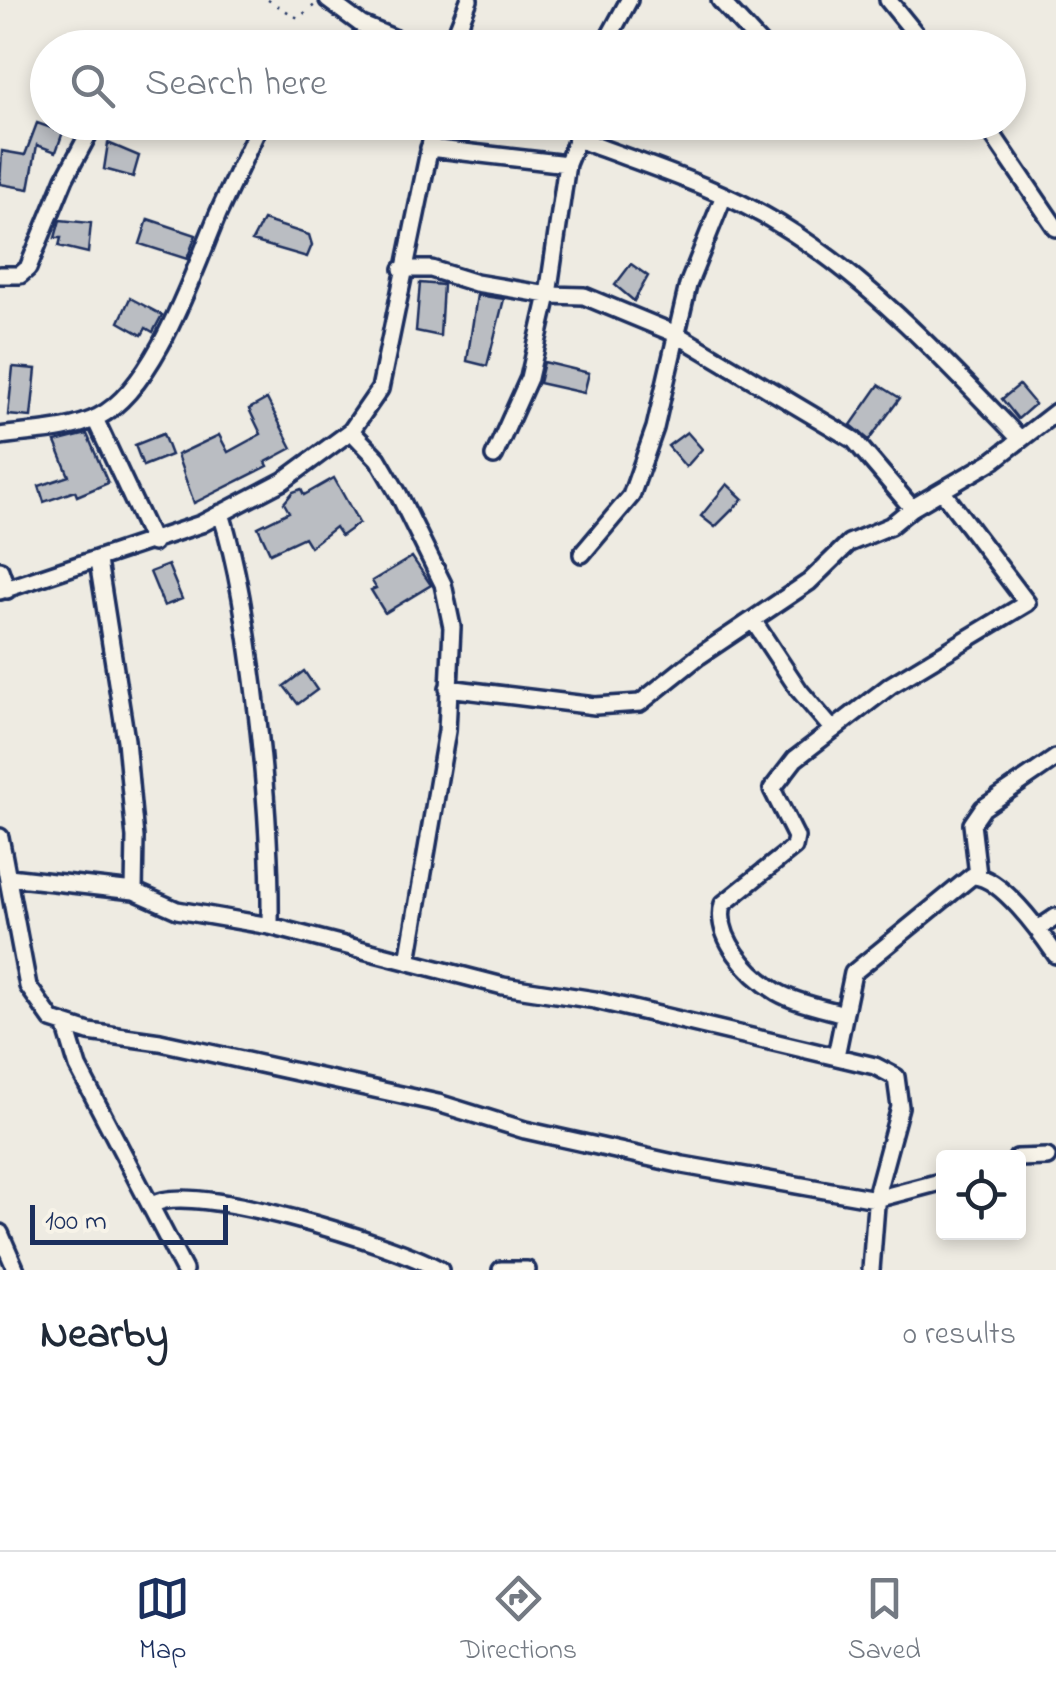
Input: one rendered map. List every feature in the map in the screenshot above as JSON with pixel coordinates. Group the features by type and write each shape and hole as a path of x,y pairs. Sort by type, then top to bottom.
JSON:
{"street":[{"path":"324,0 372,30"},
{"path":"457,30 469,0"},
{"path":"613,30 629,0"},
{"path":"720,0 748,30"},
{"path":"888,0 912,30"},
{"path":"0,275 20,275 28,268 65,178 85,140"},
{"path":"0,436 53,431 95,419 116,404 137,380 176,320 252,140"},
{"path":"0,570 4,591 153,543 284,481 350,430 380,389 431,140"},
{"path":"494,456 529,378 548,295 566,164 580,140 778,224 834,264 928,345 1020,439"},
{"path":"996,140 1056,228"},
{"path":"429,148 566,164"},
{"path":"582,554 630,496 655,428 699,254 723,198"},
{"path":"402,270 432,269 476,283 548,295 584,296 676,334 854,440 912,508"},
{"path":"448,688 595,706 640,703 699,656 809,582 848,544 890,526 1054,418"},
{"path":"95,419 153,543"},
{"path":"350,430 378,459 444,584 452,626 447,731 408,960"},
{"path":"844,1014 778,992 745,965 721,927 724,904 794,847 796,837 772,790 795,759 890,684 1026,602 942,491"},
{"path":"221,513 241,581 248,634 272,859 270,926"},
{"path":"98,561 117,702 126,740 135,838 134,891"},
{"path":"754,622 800,690 834,730"},
{"path":"1056,758 983,808 972,824 978,875 1002,891 1038,929 1056,955"},
{"path":"0,837 28,986 46,1014 66,1024 438,1103 525,1130 683,1165 876,1198 936,1183"},
{"path":"836,1056 850,982 860,966 978,875"},
{"path":"9,877 134,891 177,910 270,926 503,986 595,1000 836,1056 890,1074 900,1088 896,1128 876,1198 871,1270"},
{"path":"1038,929 1056,917"},
{"path":"66,1024 78,1067 184,1270"},
{"path":"1026,1158 1047,1157"},
{"path":"153,1205 175,1196 267,1212 397,1248 440,1270"},
{"path":"0,1234 16,1270"},
{"path":"501,1270 527,1270"}],"path":[{"path":"268,0 298,18 324,0"}],"building":[{"path":"31,140 60,140 56,152 37,145 29,189 0,184 2,151 25,155"},
{"path":"108,143 139,156 133,177 104,169"},
{"path":"148,219 196,235 187,259 140,244"},
{"path":"60,220 91,223 88,253 59,246 61,238 55,238"},
{"path":"263,220 309,235 312,245 307,257 252,241"},
{"path":"631,264 648,276 634,301 615,285"},
{"path":"420,283 443,285 440,336 416,331"},
{"path":"477,295 504,299 487,366 467,361"},
{"path":"130,298 162,315 153,332 146,328 142,335 119,322"},
{"path":"544,362 589,373 584,393 539,383"},
{"path":"13,367 36,369 31,417 8,415"},
{"path":"879,385 900,398 869,440 851,425"},
{"path":"1019,385 1035,404 1018,419 1002,399"},
{"path":"267,399 292,448 266,462 268,466 194,503 177,455 219,435 228,452 261,434 249,409"},
{"path":"687,432 702,449 686,467 668,446"},
{"path":"87,434 108,483 77,496 75,491 44,502 39,486 69,476 55,442"},
{"path":"163,434 171,455 143,466 135,445"},
{"path":"334,478 359,523 341,536 335,527 310,547 304,537 270,553 258,527 289,512 284,503 293,492 301,489 304,495"},
{"path":"727,484 743,499 715,527 701,516"},
{"path":"412,557 431,585 385,613 371,590 376,588 372,581"},
{"path":"168,565 182,599 164,606 150,572"},
{"path":"304,671 317,690 298,704 284,686"}]}
